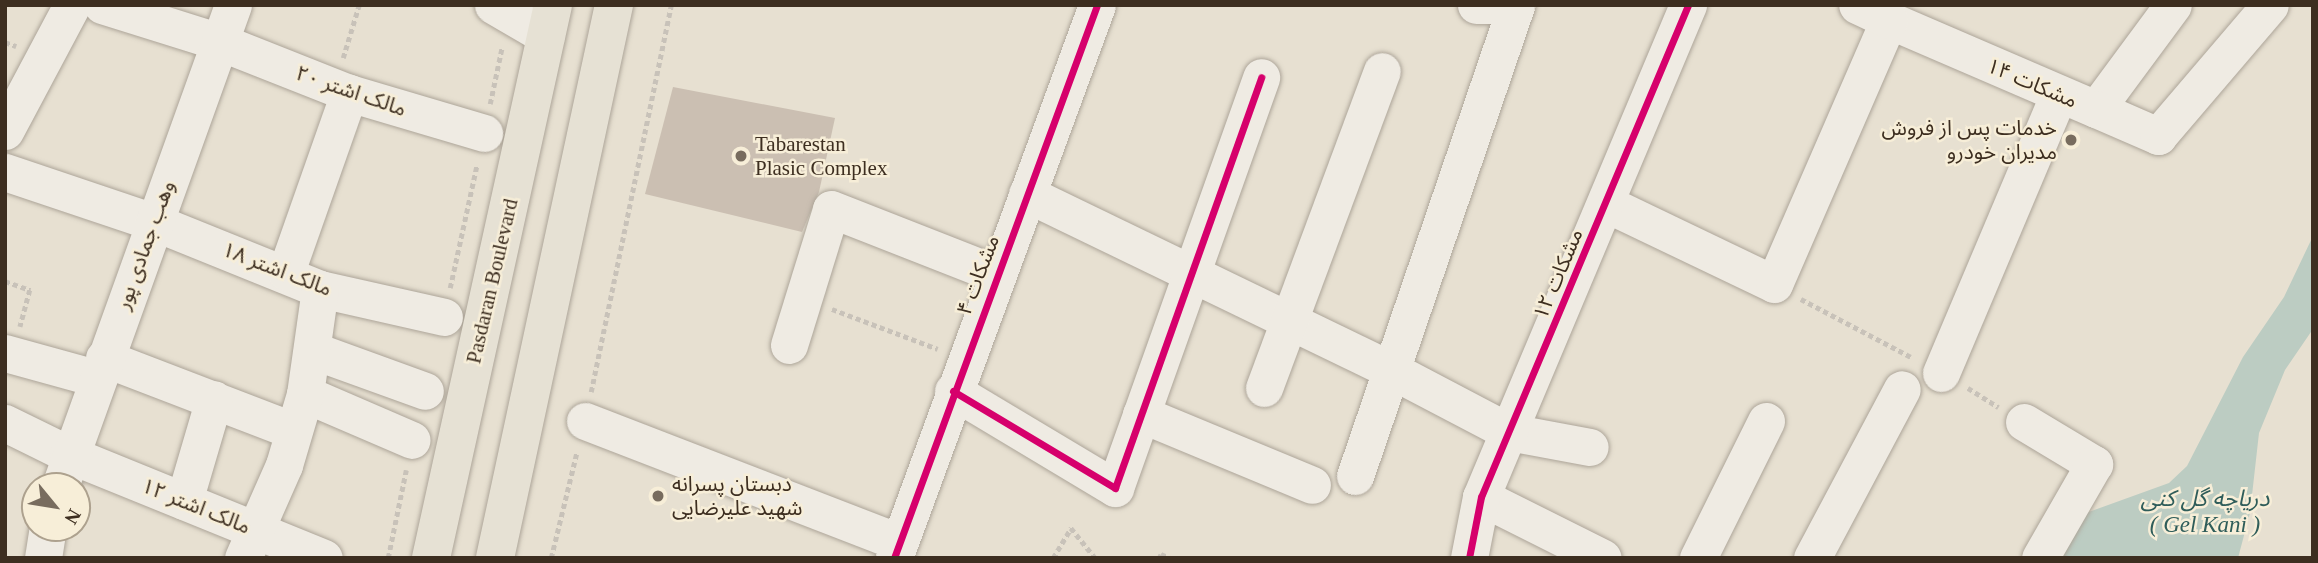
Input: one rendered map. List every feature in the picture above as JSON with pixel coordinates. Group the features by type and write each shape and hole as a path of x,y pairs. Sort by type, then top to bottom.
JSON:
{"main road":[{"path":"495,558 614,5"},
{"name":"Pasdaran Boulevard","path":"431,558 550,21"}],"street":[{"path":"10,108 72,5"},
{"name":"مالک اشتر ۲۰","path":"102,5 220,42 341,90 484,133"},
{"name":"وهب جمادی پور","path":"64,470 233,5"},
{"name":"مشکات ۴","path":"896,550 1097,5"},
{"path":"1355,476 1516,5 1476,5"},
{"name":"مشکات ۱۲","path":"1469,558 1481,497 1607,204 1688,5"},
{"name":"مشکات ۱۴","path":"1873,13 2058,96 2096,109 2173,5"},
{"path":"2096,109 2158,136 2270,5"},
{"path":"501,10 550,21"},
{"path":"1607,204 1774,284 1873,13"},
{"path":"1264,388 1382,71"},
{"path":"959,375 1115,488 1261,77"},
{"path":"286,272 341,90"},
{"path":"1941,373 2058,96"},
{"name":"مالک اشتر ۱۸","path":"5,172 154,222 286,272 320,289 444,317"},
{"path":"1027,194 1393,371 1509,432 1590,447"},
{"path":"789,345 831,209 997,274"},
{"path":"248,544 284,465 292,430 305,394 320,289"},
{"path":"312,350 425,391"},
{"path":"8,353 100,368 215,399 292,430"},
{"path":"1812,558 1902,388"},
{"path":"305,394 412,440"},
{"path":"184,501 215,399"},
{"path":"1141,414 1312,485"},
{"path":"585,421 896,550"},
{"path":"1698,558 1766,421"},
{"path":"2024,422 2094,464 2040,558"},
{"name":"مالک اشتر ۱۲","path":"5,424 64,470 184,501 248,544 324,558"},
{"path":"1481,497 1603,558"}],"path":[{"path":"341,90 359,5"},
{"path":"551,558 585,421 671,5"},
{"path":"444,317 484,133 501,10"},
{"path":"5,282 30,290 8,353"},
{"path":"1774,284 1941,373 2024,422"},
{"path":"804,298 959,375"},
{"path":"388,558 412,440"},
{"path":"1053,558 1071,527 1095,558"},
{"path":"1158,558 1161,554 1170,558"}],"water":[{"name":"دریاچه گل کنی ( Gel Kani )","path":"2313,236 2313,329 2285,370 2259,433 2250,513 2238,558 2055,558 2086,513 2169,483 2187,466 2243,357 2284,297"}],"building":[{"name":"Tabarestan Plasic Complex","path":"673,87 835,118 819,192 802,232 645,194"}],"cycle path":[{"path":"894,558 1097,5"},
{"path":"1469,558 1481,497 1688,5"},
{"path":"953,391 1115,488 1261,77"}],"place":[{"name":"خدمات پس از فروش مدیران خودرو","path":"2071,140"},
{"name":"Tabarestan Plasic Complex","path":"741,156"},
{"name":"دبستان پسرانه شهید علیرضایی","path":"658,496"}]}
